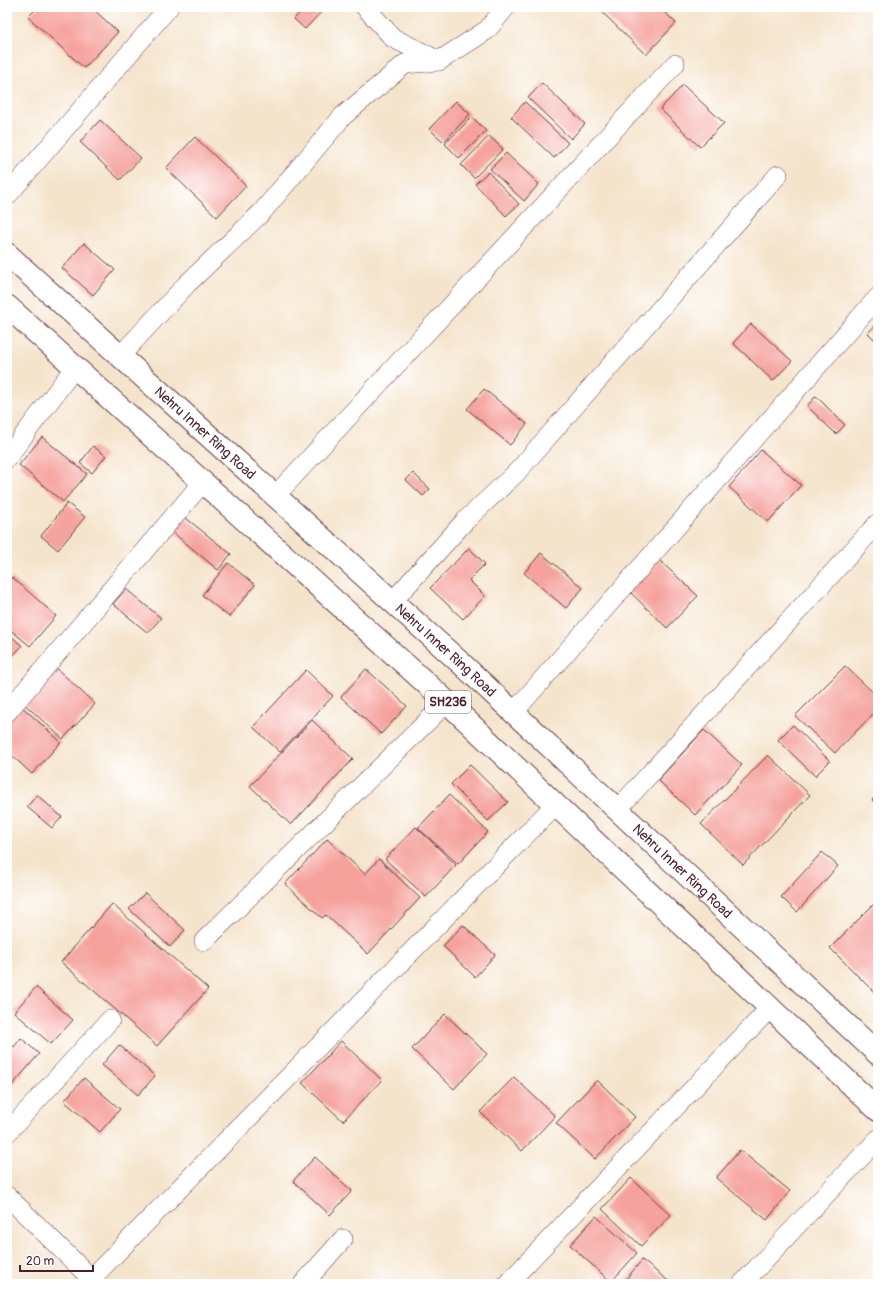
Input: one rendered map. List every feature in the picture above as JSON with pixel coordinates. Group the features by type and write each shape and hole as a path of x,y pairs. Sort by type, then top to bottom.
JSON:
{"main road":[{"name":"Nehru Inner Ring Road","path":"7,254 513,713 878,1054"},
{"name":"SH236","path":"7,306 447,702 878,1110"}],"street":[{"path":"7,196 169,7"},
{"path":"366,7 393,38 439,61"},
{"path":"120,356 187,284 262,212 343,116 405,64 439,61 487,30 506,7"},
{"path":"275,496 675,64"},
{"path":"392,602 465,521 516,473 778,175"},
{"path":"513,713 878,297"},
{"path":"7,458 75,367"},
{"path":"7,712 203,482"},
{"path":"617,810 878,523"},
{"path":"204,941 447,702"},
{"path":"7,1196 91,1282 555,805"},
{"path":"507,1284 770,1008"},
{"path":"7,1133 110,1020"},
{"path":"742,1284 878,1139"},
{"path":"303,1284 343,1239"}],"building":[{"path":"38,7 91,7 118,32 84,68 28,17"},
{"path":"305,7 326,7 305,29 294,19"},
{"path":"605,7 659,7 676,23 646,55 601,11"},
{"path":"542,83 585,124 571,139 528,98"},
{"path":"683,85 724,123 700,147 660,109"},
{"path":"456,101 470,114 444,142 429,129"},
{"path":"525,102 568,143 554,158 511,117"},
{"path":"472,117 486,131 459,158 445,144"},
{"path":"100,120 141,158 120,180 80,142"},
{"path":"489,136 503,149 474,178 461,165"},
{"path":"195,137 246,186 217,217 166,168"},
{"path":"506,153 539,184 524,201 490,169"},
{"path":"488,172 519,204 506,216 475,184"},
{"path":"84,243 115,270 93,295 62,268"},
{"path":"878,322 878,343 868,333"},
{"path":"751,324 792,361 773,381 733,343"},
{"path":"484,389 527,424 510,445 467,409"},
{"path":"816,396 845,425 836,434 807,406"},
{"path":"42,437 87,474 63,502 19,465"},
{"path":"93,446 106,456 92,473 80,463"},
{"path":"761,450 801,485 768,522 729,487"},
{"path":"413,473 430,489 423,496 406,480"},
{"path":"67,503 85,517 58,550 41,536"},
{"path":"182,515 231,554 218,570 170,530"},
{"path":"469,548 485,564 469,580 485,596 463,619 430,588"},
{"path":"541,553 583,588 566,608 524,573"},
{"path":"658,559 698,596 667,628 628,590"},
{"path":"228,563 255,585 229,617 202,595"},
{"path":"12,577 56,616 30,646 7,627 7,584"},
{"path":"126,589 161,618 148,633 113,604"},
{"path":"7,632 22,646 7,662"},
{"path":"54,666 95,704 63,739 22,702"},
{"path":"845,666 878,697 878,709 835,753 795,716"},
{"path":"366,669 407,706 381,734 341,697"},
{"path":"306,670 333,696 280,752 253,727"},
{"path":"19,704 61,742 32,774 7,751 7,716"},
{"path":"312,720 353,759 291,825 250,786"},
{"path":"793,725 830,761 815,776 778,740"},
{"path":"704,730 742,765 695,815 658,780"},
{"path":"768,755 810,795 743,865 701,824"},
{"path":"470,765 508,802 488,821 451,784"},
{"path":"878,794 878,806 872,800"},
{"path":"37,795 62,817 52,828 27,807"},
{"path":"449,795 488,832 458,864 418,828"},
{"path":"416,827 456,865 426,897 385,859"},
{"path":"327,839 365,874 379,859 420,898 368,954 326,915 322,918 285,884"},
{"path":"822,852 838,866 797,912 781,897"},
{"path":"145,893 185,930 170,947 129,909"},
{"path":"878,900 878,996 830,948"},
{"path":"112,904 208,989 157,1046 61,962"},
{"path":"463,925 495,955 475,977 443,946"},
{"path":"36,987 73,1020 51,1044 14,1012"},
{"path":"445,1014 487,1054 454,1089 412,1049"},
{"path":"21,1038 39,1054 10,1088 7,1086 7,1040 14,1047"},
{"path":"341,1041 382,1080 343,1121 302,1083"},
{"path":"119,1045 155,1076 138,1095 102,1065"},
{"path":"514,1077 555,1116 522,1151 480,1112"},
{"path":"84,1078 120,1109 100,1132 64,1101"},
{"path":"597,1080 635,1117 595,1159 556,1123"},
{"path":"740,1150 790,1191 767,1220 716,1178"},
{"path":"315,1157 352,1191 330,1215 293,1181"},
{"path":"631,1178 671,1215 641,1246 602,1209"},
{"path":"596,1216 637,1253 611,1282 570,1245"},
{"path":"642,1260 672,1284 622,1284"}]}
